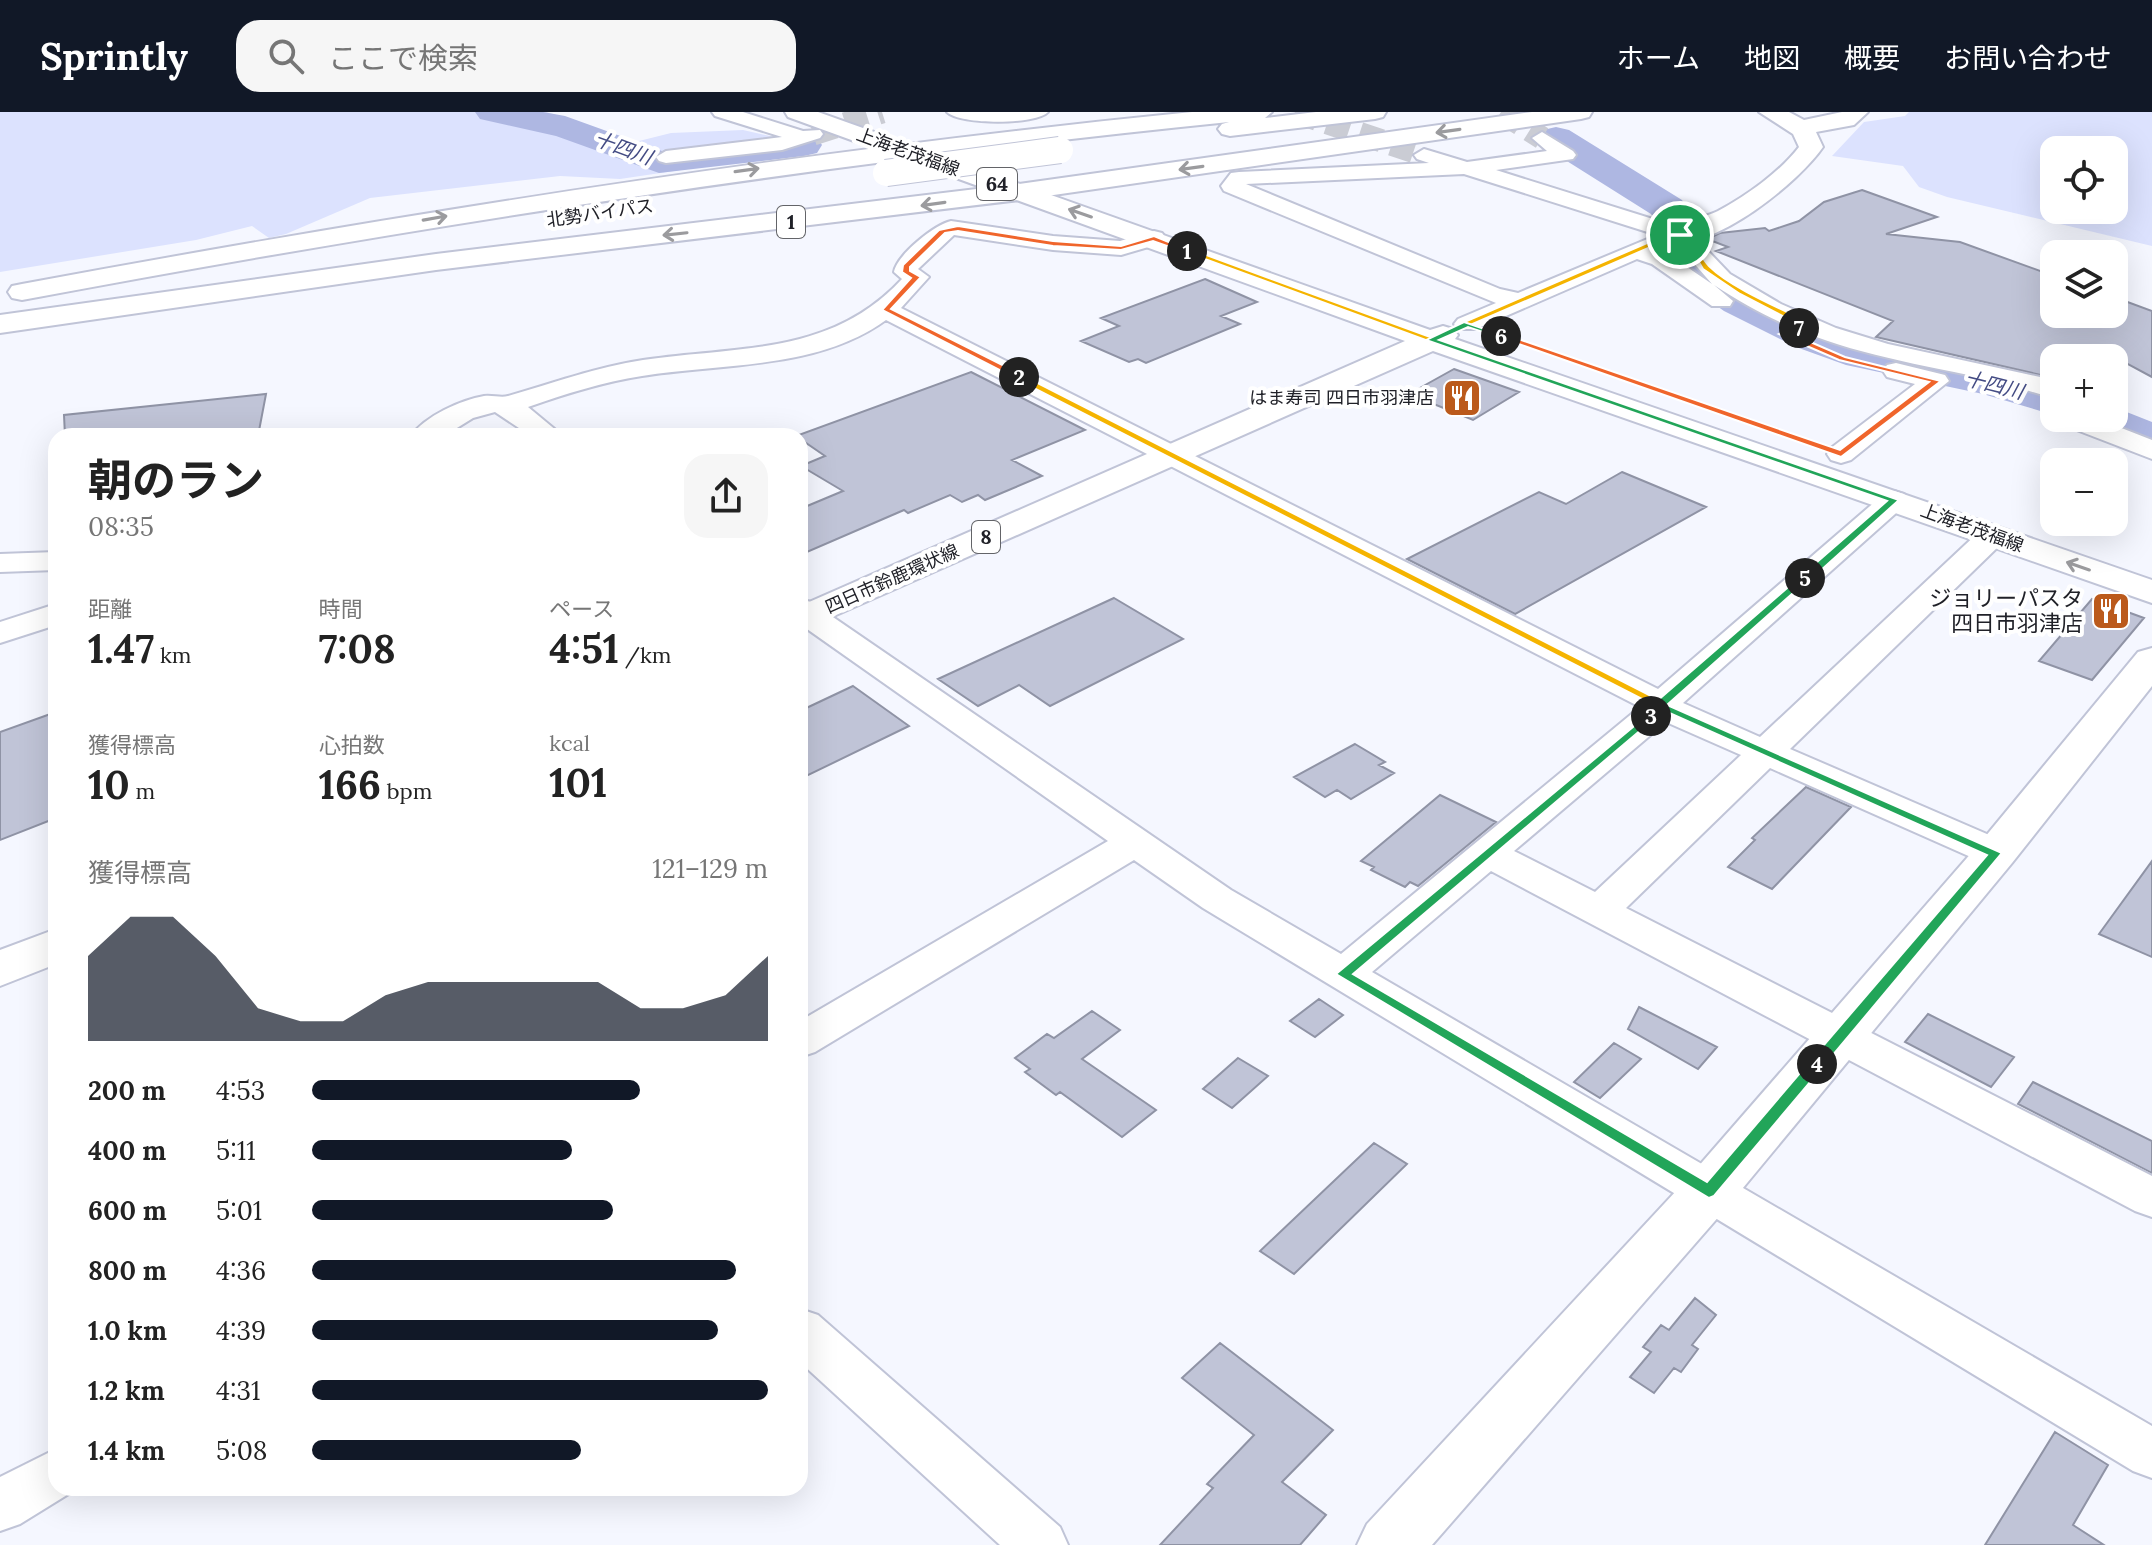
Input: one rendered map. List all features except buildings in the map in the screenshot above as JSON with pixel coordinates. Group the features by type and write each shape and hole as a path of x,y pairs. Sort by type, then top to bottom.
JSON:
{"main road":[{"name":"上海老茂福線","path":"796,112 1431,340 2152,592"},
{"name":"上海老茂福線","path":"851,112 2108,546"},
{"path":"0,297 508,205 900,150 1261,112"},
{"name":"北勢バイパス","path":"0,306 539,222 886,173 1375,112"},
{"name":"1","path":"0,324 436,262 1067,186 1581,112"},
{"path":"1680,235 1708,227 1751,204 1811,147 1810,137 1801,127 1770,112"},
{"path":"1801,127 1846,120 1857,112"},
{"name":"北勢バイパス","path":"1201,133 1403,113"},
{"name":"四日市鈴鹿環状線","path":"808,613 1467,324"},
{"path":"1390,1545 1709,1191 1996,853 2152,660"},
{"path":"0,969 48,948"}],"street":[{"path":"957,112 1003,116 1038,112"},
{"path":"666,157 782,144 808,135 733,113"},
{"path":"1519,301 1491,294 1232,186 1239,178 1466,168 1566,155 1542,138"},
{"path":"1424,155 1680,235 1693,245 1705,267 1714,274 1774,310 1796,329 1842,359 1936,381 2040,400"},
{"path":"506,406 534,395 640,368 801,349 857,327 886,310 917,277 906,272 906,267 942,232 951,228 1053,243 1121,248 1154,238"},
{"path":"1467,324 1635,251 1680,235"},
{"path":"1635,251 1660,259 1708,294 1796,329 2018,379 2040,394"},
{"path":"886,310 1661,705 1996,853"},
{"path":"1841,454 1936,381"},
{"path":"438,428 477,405 489,403 506,406 538,428"},
{"path":"2128,419 2152,429"},
{"path":"2106,432 2152,450"},
{"path":"1343,974 1661,705 1894,500"},
{"path":"1599,911 1992,536"},
{"path":"0,563 48,561"},
{"path":"0,633 48,617"},
{"path":"808,618 1217,899 2152,1454"},
{"path":"808,1036 1134,843"},
{"path":"1488,853 2152,1198"},
{"path":"808,1337 1040,1545"},
{"path":"0,1506 48,1478"}],"shaded area":[{"path":"0,112 546,112 578,121 575,126 602,141 631,143 671,133 743,130 802,143 695,161 701,167 620,179 560,176 370,198 286,234 269,238 252,226 196,240 0,272"},
{"path":"1909,112 2152,112 2152,246 2060,224 2128,224 2128,136 2040,136 2040,219 1947,197 1919,187 1903,166 1832,156 1864,122 1905,116"}],"waterway":[{"name":"十四川","path":"492,112 565,127 659,162 804,145"},
{"name":"十四川","path":"1556,138 1668,208 1673,219"},
{"name":"十四川","path":"1673,256 1739,301 1811,338 1862,355 2040,396"},
{"name":"十四川","path":"2128,429 2152,439"}],"tunnel":[{"path":"813,134 882,112"},
{"path":"1295,112 1424,155"},
{"path":"1501,112 1542,138"}],"place":[{"name":"はま寿司 四日市羽津店","path":"1462,398"},
{"name":"ジョリーパスタ 四日市羽津店","path":"2111,611"}],"route":[{"path":"1680,235 1650,244 1431,340 1154,238 1121,248 1027,240 951,228 942,232 906,267 906,272 917,277 886,310 1661,704 1662,707 1343,974 1709,1191 1996,853 1661,704 1894,500 1431,340 1467,324 1841,454 1936,381 1842,359 1784,334 1807,325 1723,280 1705,267 1693,245 1680,235"}]}
